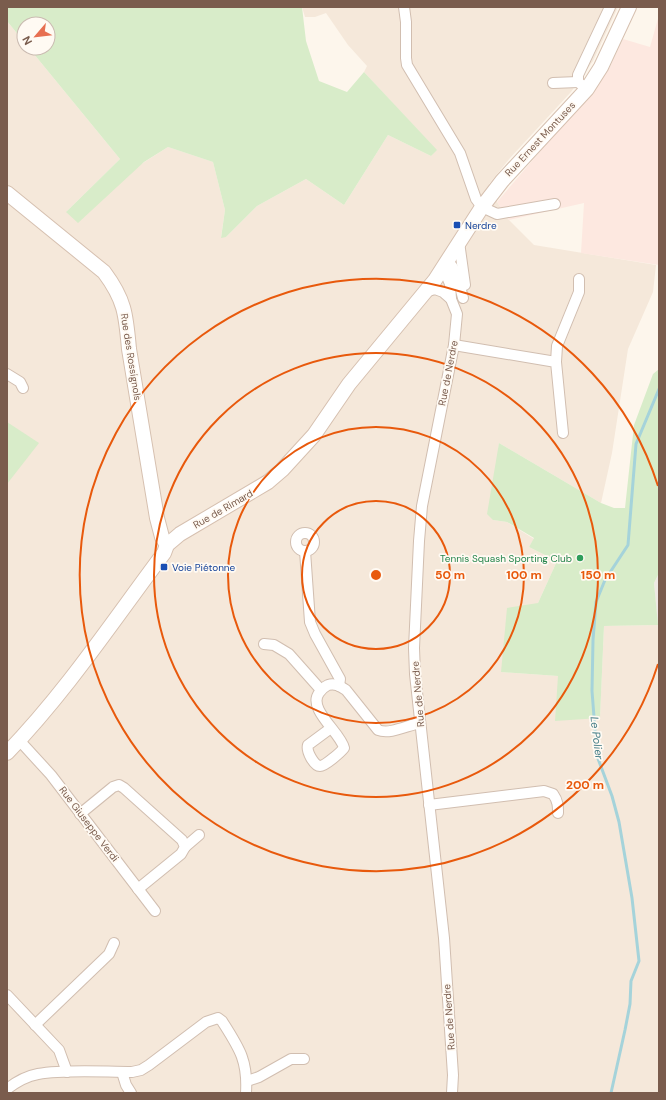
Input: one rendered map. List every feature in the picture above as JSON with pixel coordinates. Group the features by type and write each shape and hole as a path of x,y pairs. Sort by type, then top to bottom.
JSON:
{"street":[{"path":"404,7 406,22 407,65 460,153 476,199 482,207 497,214 555,204"},
{"path":"553,83 582,86 578,75 610,7"},
{"name":"Rue Ernest Montuses","path":"443,267 482,207 502,181 582,86 601,67 629,7"},
{"name":"Rue des Rossignols","path":"7,193 104,272 116,288 123,305 127,325 129,349 158,518 162,537 167,545"},
{"path":"457,314 465,288 459,242"},
{"path":"443,267 448,265 452,266 457,275 463,298"},
{"name":"Rue de Rimard","path":"7,753 34,725 66,685 164,553 167,545 180,534 222,508 258,489 282,470 314,435 349,384 425,292 443,267"},
{"name":"Rue de Nerdre","path":"443,267 450,284 451,299 457,314 454,345 422,506 414,648 420,723 444,938 453,1074 452,1093"},
{"path":"563,433 556,362 557,346 579,292 578,279"},
{"path":"425,292 435,289 443,292 451,299"},
{"path":"454,345 556,362"},
{"path":"7,374 20,382 23,388"},
{"path":"305,551 310,622 340,679 339,686"},
{"path":"264,644 274,645 289,654 321,690"},
{"path":"331,728 318,709 317,696 325,686 332,684 346,690 378,730 388,732 420,723"},
{"name":"Rue Giuseppe Verdi","path":"19,740 52,776 155,911"},
{"path":"80,814 113,787 119,786 124,788 182,840 185,847"},
{"path":"429,805 544,791 553,794 557,799 558,813"},
{"path":"138,889 181,854 185,847 200,835"},
{"path":"35,1025 109,954 114,943"},
{"path":"7,995 59,1050 67,1072"},
{"path":"7,1089 24,1078 38,1074 67,1072 132,1072 141,1070 206,1022 218,1018 222,1021 239,1048 246,1070 246,1093"},
{"path":"247,1081 259,1077 291,1059 304,1059"},
{"path":"122,1072 126,1085 131,1093"}],"shaded area":[{"path":"302,7 618,7 593,61 571,92 510,158 489,184 497,202 509,220 534,245 656,265 653,292 628,349 612,453 601,503 499,443 493,520 507,522 534,539 529,547 557,561 538,603 501,672 558,676 600,717 604,626 658,625 659,1093 7,1093 7,21 16,32 16,56 36,56 120,159 66,212 168,147 213,162 225,210 221,237 226,237 257,206 306,179 344,205 388,135 431,156 436,150 364,72 367,66 348,45 326,13 315,17 305,17"},
{"path":"659,15 659,265 581,253 584,203 509,220 497,202 566,121 587,100 610,67 623,39 650,47"},
{"path":"659,573 659,641 654,583"}],"green space":[{"path":"7,7 302,7 306,41 319,81 347,92 364,72 437,150 431,156 388,135 344,205 306,179 257,206 226,237 221,238 225,210 213,162 168,147 144,162 78,223 66,212 120,159 36,56 56,56 56,16 16,16 16,32 7,21"},
{"path":"659,369 659,573 654,583 658,625 604,626 600,718 555,721 558,676 501,672 507,608 538,603 557,561 529,547 534,538 507,522 493,520 487,514 499,443 601,503 614,508 625,508 634,425 653,374"},
{"path":"7,422 39,443 7,484"}],"waterway":[{"name":"Le Polier","path":"611,1093 630,1004 631,981 639,961 632,898 619,822 612,796 597,756 592,691 593,640 596,602 605,580 628,545 636,444 659,389"}],"place":[{"name":"Nerdre","path":"457,225"},
{"name":"Tennis Squash Sporting Club","path":"580,558"},
{"name":"Voie Piétonne","path":"164,567"}]}
